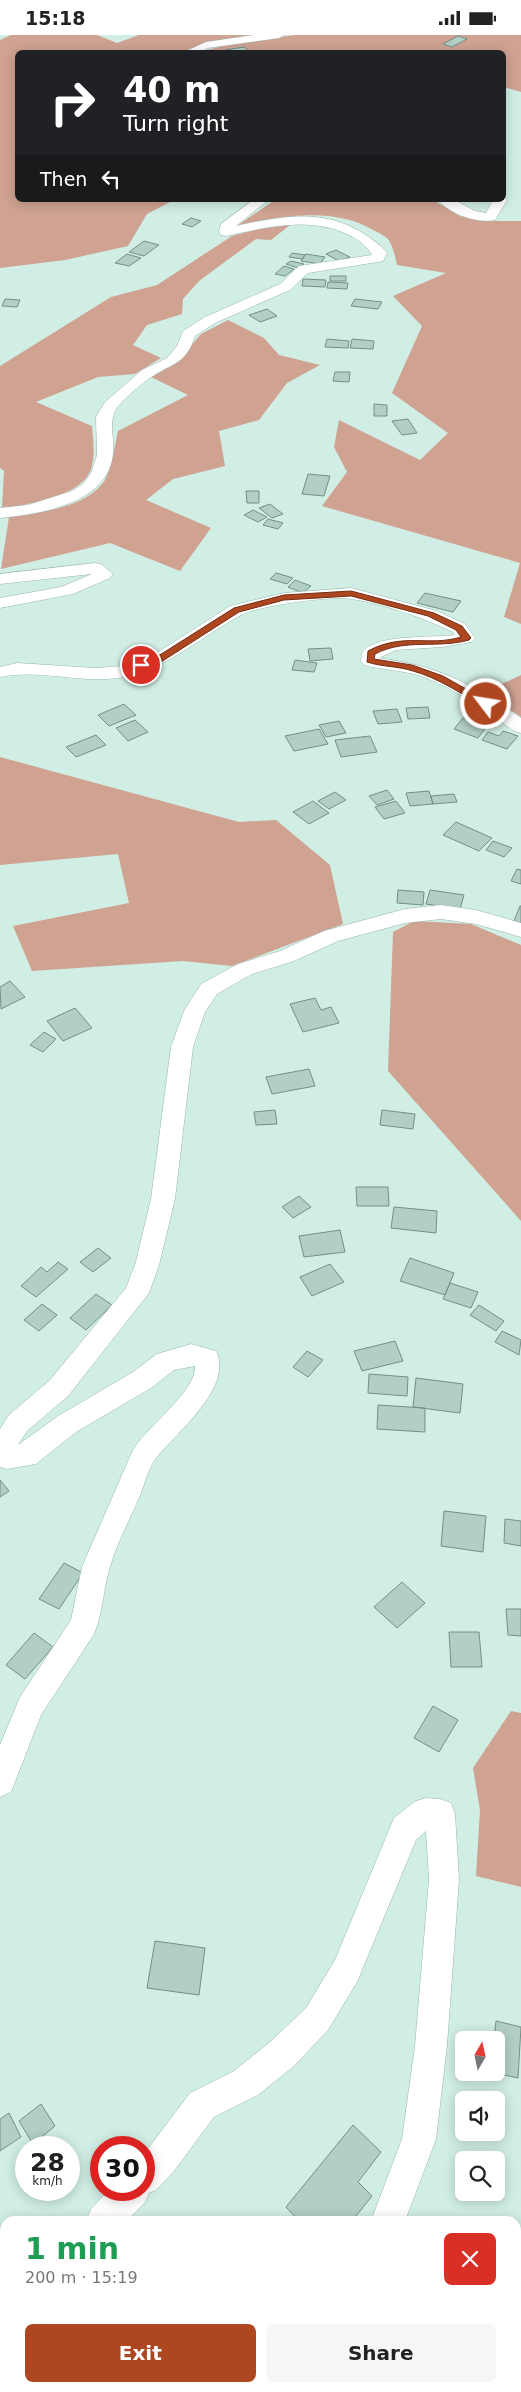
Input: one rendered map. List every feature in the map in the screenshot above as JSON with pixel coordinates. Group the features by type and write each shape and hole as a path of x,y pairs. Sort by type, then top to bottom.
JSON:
{"street":[{"path":"194,50 206,45 279,35"},
{"path":"0,513 30,510 78,494 89,487 99,473 105,455 104,417 113,402 147,373 172,361 184,347 188,334 210,320 285,287 304,269 378,258 380,253 372,243 355,231 334,223 288,220 226,232 226,227 258,202"},
{"path":"449,202 472,215 490,217 499,202"},
{"path":"0,579 95,568 104,574 88,585 61,593 0,603"},
{"path":"0,672 17,668 96,673 125,671 158,660 236,610 284,598 351,593 431,615 459,628 466,638 453,642 412,641 386,644 371,653 370,661 383,665 412,667 440,677 521,727"},
{"path":"0,1782 30,1707 84,1625 96,1567 145,1452 172,1425 194,1397 208,1371 207,1358 191,1355 166,1362 142,1380 68,1423 27,1456 7,1458 4,1445 18,1423 58,1388 137,1293 147,1265 163,1199 182,1047 195,1011 209,989 245,969 287,955 331,936 379,922 406,916 442,912 476,917 521,930"},
{"path":"155,2167 202,2105 246,2083 282,2053 317,2019 346,1971 405,1829 425,1813 440,1814 444,1879 431,2047 419,2139 390,2216"},
{"path":"109,2216 123,2201"}],"shaded area":[{"path":"11,35 97,35 117,43 139,35 267,35 234,39 186,50 15,50 15,202 170,202 147,214 128,246 65,260 0,268 0,40"},
{"path":"294,35 521,35 521,92 506,88 506,50 207,50 226,45"},
{"path":"272,202 436,202 460,216 497,221 521,221 521,624 504,617 520,563 322,506 347,472 334,447 339,420 420,460 448,433 392,393 422,326 393,296 446,273 397,265 393,248 387,238 359,223 342,218 308,215 290,216 238,225"},
{"path":"290,225 271,240 256,239 199,281 183,299 182,314 147,325 133,345 161,358 135,374 98,377 36,402 92,426 94,449 92,466 84,481 75,488 38,502 2,509 4,471 0,468 0,366 111,297 157,285 232,236 259,229"},
{"path":"228,320 264,338 279,355 320,365 287,383 259,420 219,431 225,466 173,479 146,500 211,528 180,571 110,543 1,569 9,517 60,508 84,499 94,492 106,478 118,431 188,395 151,377 175,364 201,334"},
{"path":"521,675 521,717 484,692"},
{"path":"0,757 239,822 276,820 330,865 343,924 232,966 183,961 32,971 13,926 129,903 118,854 0,865"},
{"path":"414,921 471,924 521,945 521,1221 388,1071 393,932"},
{"path":"511,1711 521,1713 521,1887 476,1876 480,1810 473,1768"}],"building":[{"path":"458,36 467,39 452,47 443,44"},
{"path":"244,47 248,50 225,50"},
{"path":"191,218 201,221 192,227 182,224"},
{"path":"144,241 159,245 144,256 129,252"},
{"path":"336,250 350,257 339,261 326,254"},
{"path":"292,253 305,255 302,259 289,257"},
{"path":"127,254 141,258 129,266 115,263"},
{"path":"306,254 325,257 320,264 301,261"},
{"path":"291,261 304,264 298,268 286,264"},
{"path":"284,266 294,269 285,276 275,274"},
{"path":"330,276 346,276 346,281 330,281"},
{"path":"303,279 326,280 325,287 302,286"},
{"path":"328,282 348,283 347,289 327,288"},
{"path":"5,299 20,300 17,307 2,306"},
{"path":"355,299 382,302 378,309 351,306"},
{"path":"267,309 277,316 260,322 249,315"},
{"path":"327,339 349,341 348,348 325,347"},
{"path":"352,339 374,341 373,349 350,348"},
{"path":"335,372 350,372 349,382 333,381"},
{"path":"374,404 387,405 387,416 374,416"},
{"path":"408,419 417,433 402,435 392,421"},
{"path":"308,474 330,476 324,496 302,494"},
{"path":"246,491 259,491 259,503 247,503"},
{"path":"270,504 283,514 272,518 259,508"},
{"path":"253,510 267,517 258,522 244,515"},
{"path":"268,519 283,523 278,529 263,525"},
{"path":"276,573 293,578 287,584 270,579"},
{"path":"295,580 311,586 303,593 288,587"},
{"path":"425,593 461,601 453,612 417,603"},
{"path":"331,648 333,659 310,661 308,649"},
{"path":"295,660 317,663 314,672 292,670"},
{"path":"124,704 136,715 109,726 98,715"},
{"path":"428,707 430,718 408,719 406,708"},
{"path":"397,709 402,722 378,724 373,711"},
{"path":"463,718 487,726 478,738 454,729"},
{"path":"135,720 148,732 128,741 116,728"},
{"path":"339,721 346,733 326,737 319,725"},
{"path":"319,729 328,744 294,751 285,736"},
{"path":"503,731 518,736 507,749 482,740 488,732 499,736"},
{"path":"96,735 106,745 76,757 66,747"},
{"path":"370,736 377,752 341,757 335,740"},
{"path":"387,790 394,799 377,805 369,796"},
{"path":"429,791 433,804 410,806 406,793"},
{"path":"335,792 346,800 329,809 318,801"},
{"path":"454,794 457,802 433,804 431,796"},
{"path":"313,801 329,813 309,824 293,812"},
{"path":"396,801 405,813 384,819 375,807"},
{"path":"456,822 492,838 479,851 443,835"},
{"path":"493,841 512,848 504,857 486,850"},
{"path":"517,869 521,870 521,884 511,881"},
{"path":"398,890 424,892 423,905 397,903"},
{"path":"430,890 464,895 460,909 426,904"},
{"path":"521,906 521,923 514,921"},
{"path":"10,981 25,997 1,1009 0,987"},
{"path":"315,998 321,1010 331,1007 339,1023 303,1032 290,1004"},
{"path":"75,1008 92,1028 63,1041 47,1021"},
{"path":"44,1032 56,1039 43,1052 30,1045"},
{"path":"309,1069 315,1086 272,1094 266,1077"},
{"path":"275,1110 277,1124 256,1125 254,1112"},
{"path":"382,1110 415,1114 413,1129 380,1125"},
{"path":"356,1187 388,1187 389,1206 357,1206"},
{"path":"299,1196 311,1207 293,1218 282,1207"},
{"path":"394,1207 437,1211 436,1233 391,1228"},
{"path":"340,1230 345,1252 304,1257 299,1236"},
{"path":"98,1248 111,1258 93,1272 80,1262"},
{"path":"410,1258 454,1273 445,1295 400,1281"},
{"path":"58,1262 68,1269 36,1297 21,1286 41,1267 47,1272"},
{"path":"330,1264 344,1282 312,1296 300,1277"},
{"path":"450,1283 478,1292 471,1308 443,1299"},
{"path":"96,1294 112,1305 86,1330 70,1318"},
{"path":"42,1304 57,1315 39,1331 24,1320"},
{"path":"479,1305 504,1321 496,1331 470,1315"},
{"path":"502,1331 521,1340 519,1355 495,1342"},
{"path":"395,1341 403,1361 362,1371 354,1351"},
{"path":"307,1351 323,1360 308,1377 293,1367"},
{"path":"369,1374 408,1377 407,1396 368,1393"},
{"path":"416,1378 463,1384 460,1413 413,1407"},
{"path":"378,1405 425,1408 425,1432 377,1429"},
{"path":"0,1480 9,1491 0,1497"},
{"path":"444,1511 486,1516 483,1552 441,1546"},
{"path":"505,1519 521,1521 521,1546 504,1543"},
{"path":"64,1563 83,1573 59,1609 39,1599"},
{"path":"402,1582 425,1603 397,1628 374,1607"},
{"path":"506,1609 521,1609 521,1636 508,1635"},
{"path":"449,1632 479,1632 482,1667 451,1667"},
{"path":"34,1633 53,1647 25,1679 6,1665"},
{"path":"433,1706 458,1720 439,1752 414,1738"},
{"path":"155,1941 205,1948 199,1995 147,1988"},
{"path":"496,2021 521,2027 518,2078 505,2075 505,2031 495,2031"},
{"path":"41,2104 55,2126 43,2136 28,2136 19,2121"},
{"path":"9,2113 20,2136 15,2136 15,2141 0,2151 0,2119"},
{"path":"353,2125 381,2152 358,2182 372,2196 356,2216 294,2216 286,2207"}],"route":[{"path":"141,665 158,660 236,610 257,603 284,598 351,593 431,615 459,628 466,638 453,642 412,641 386,644 371,653 370,661 383,665 412,667 440,677 486,704"}]}
